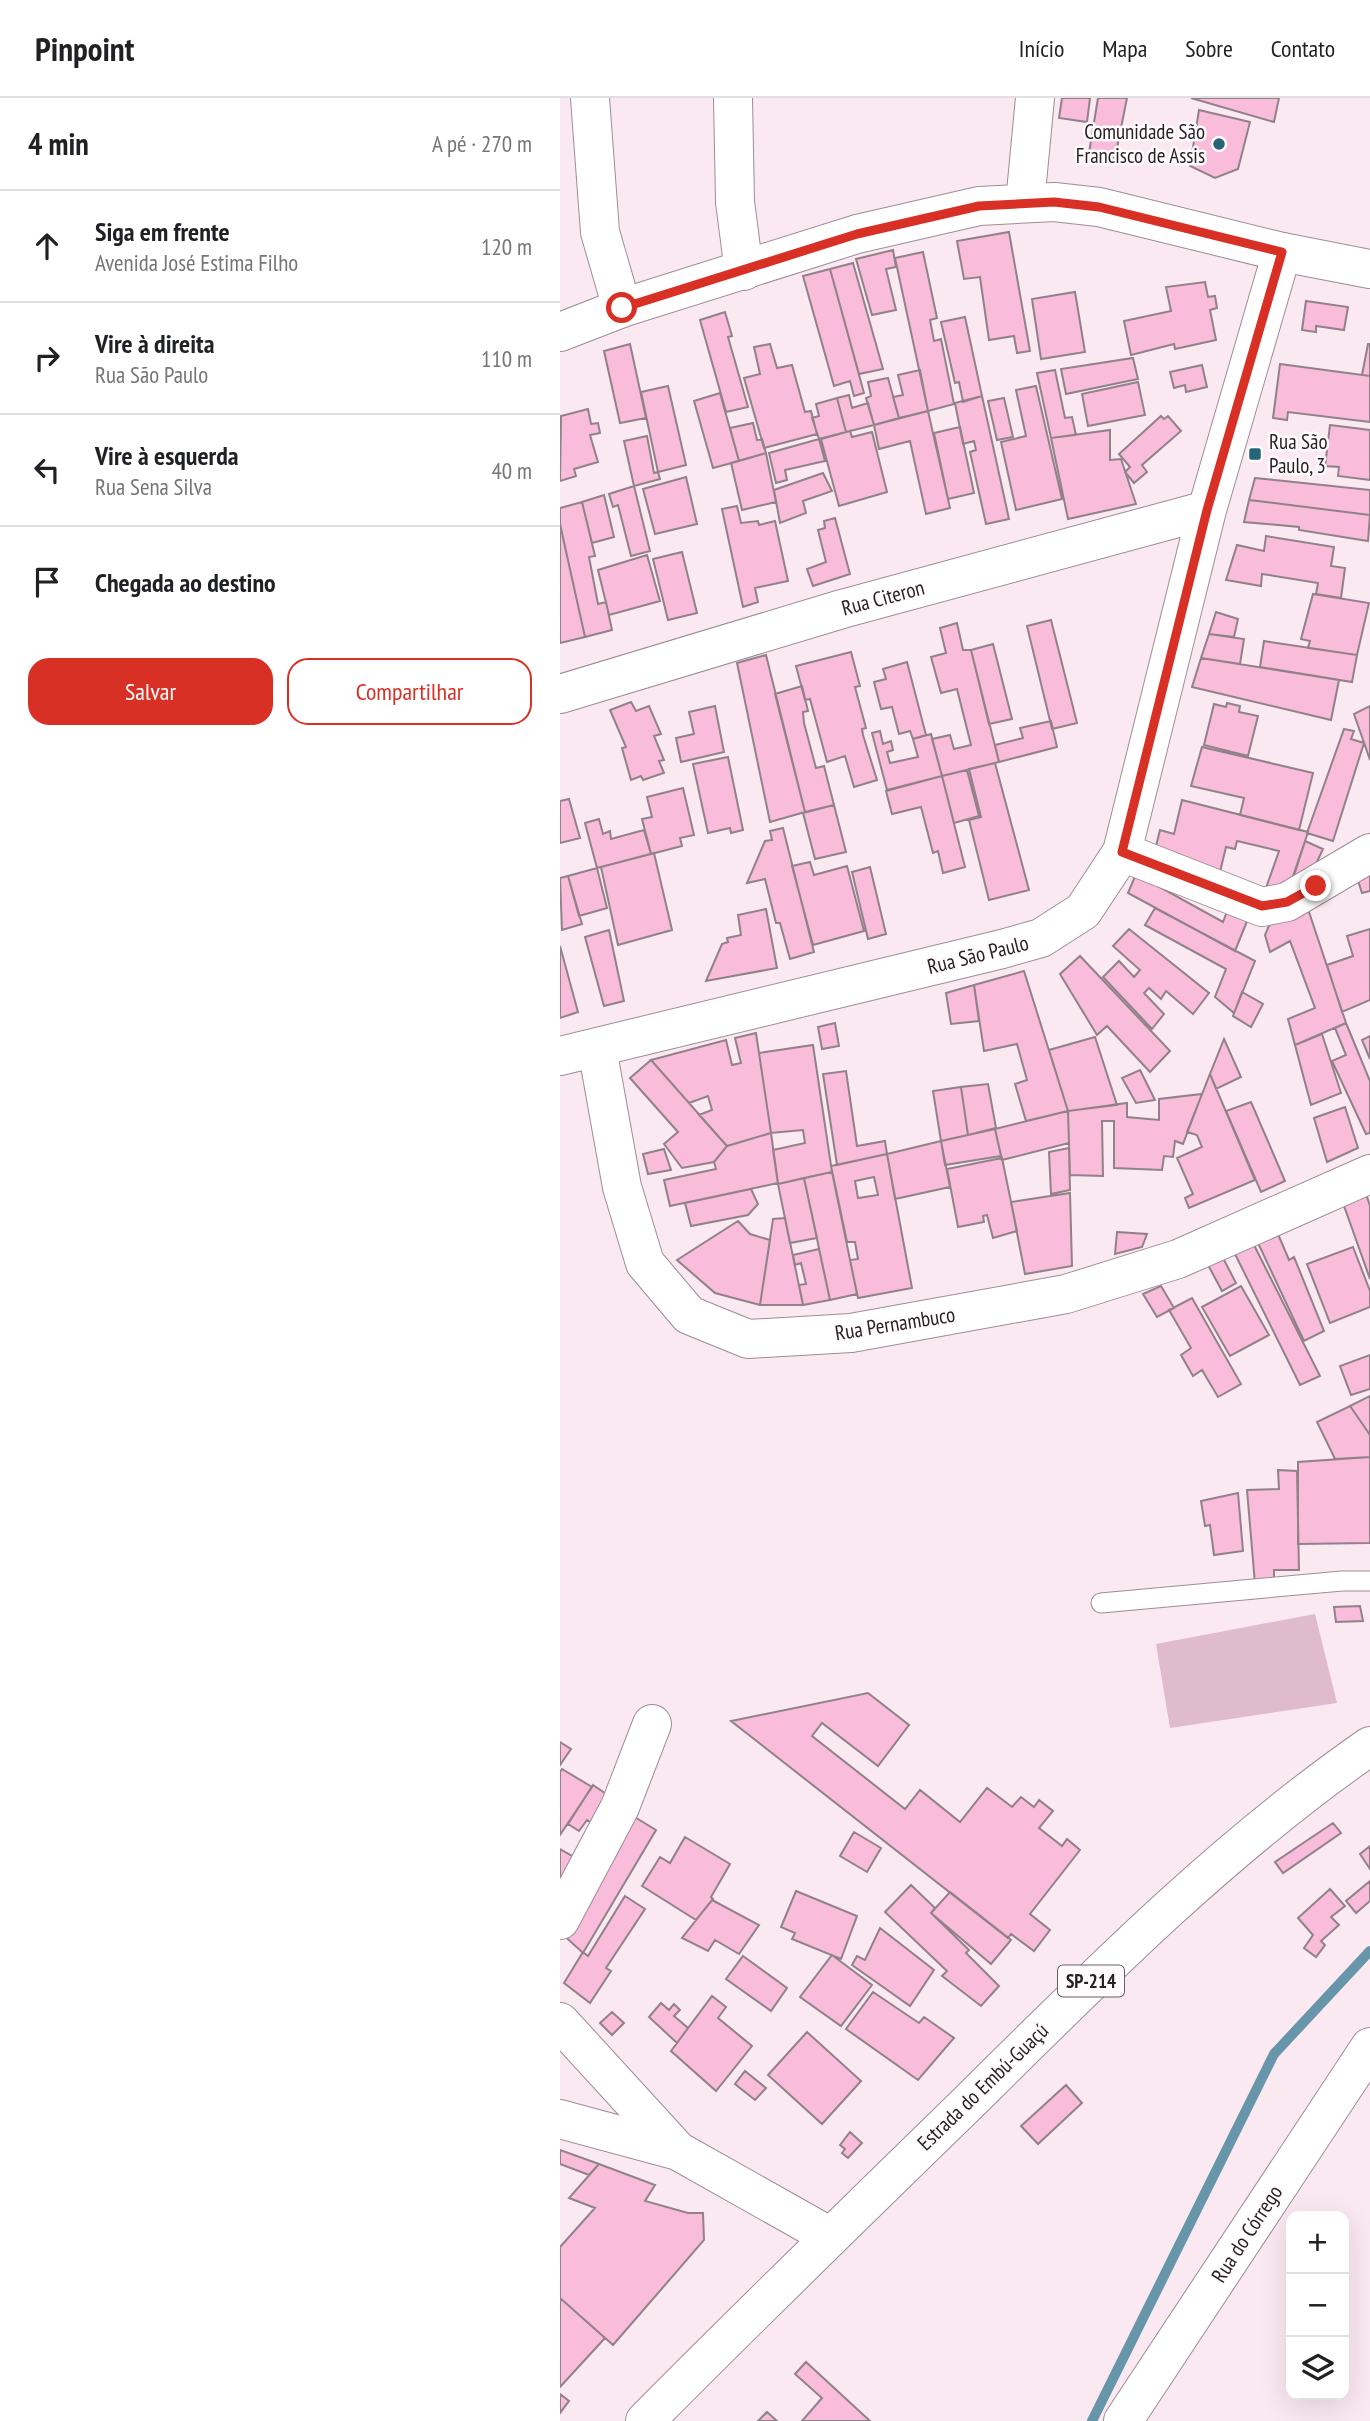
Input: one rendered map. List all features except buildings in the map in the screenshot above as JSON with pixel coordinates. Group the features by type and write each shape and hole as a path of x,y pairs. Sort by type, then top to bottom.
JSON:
{"street":[{"path":"590,98 600,232 622,308"},
{"path":"733,98 735,202 744,271"},
{"path":"1025,203 1035,98"},
{"path":"560,332 622,308 923,217 979,206 1025,203 1099,207 1282,252 1370,268"},
{"name":"Rua São Paulo","path":"560,1056 1041,938 1083,911 1122,852 1207,510 1282,252"},
{"name":"Rua Citeron","path":"560,694 842,610 1207,510"},
{"path":"1122,852 1262,906 1287,902 1370,853"},
{"name":"Rua Pernambuco","path":"597,1048 622,1187 645,1263 689,1315 748,1339 851,1333 1066,1294 1178,1259 1370,1174"},
{"path":"560,1920 620,1807 652,1724"},
{"name":"Estrada do Embú-Guaçú","path":"645,2421 829,2236 1130,1942 1311,1787 1370,1746"},
{"path":"560,2022 678,2151"},
{"name":"Rua do Córrego","path":"1123,2421 1370,2047"},
{"path":"560,2119 678,2151 829,2236"}],"lane":[{"path":"1101,1603 1342,1581 1370,1581"}],"shaded area":[{"path":"1315,1614 1337,1703 1170,1728 1156,1644"}],"waterway":[{"path":"1092,2421 1274,2054 1370,1951"}],"place":[{"name":"Comunidade São Francisco de Assis","path":"1219,144"},
{"name":"Rua São Paulo, 3","path":"1255,454"}],"route":[{"path":"622,308 857,234 979,206 1054,202 1099,207 1158,219 1282,252 1207,510 1122,852 1262,906 1287,902 1316,886"}]}
